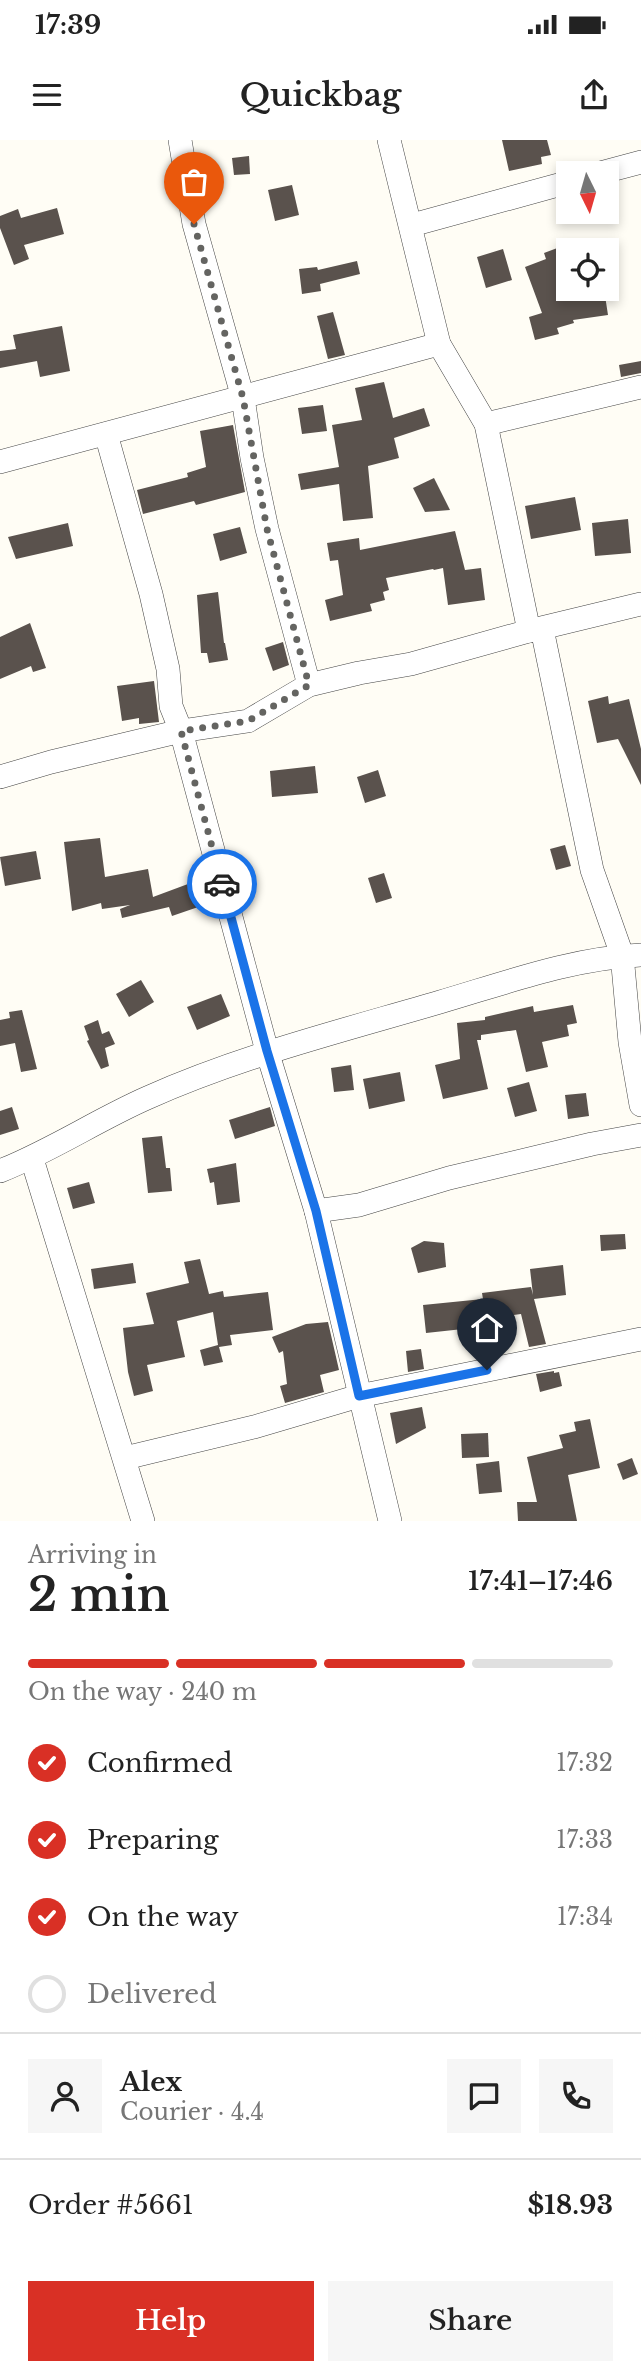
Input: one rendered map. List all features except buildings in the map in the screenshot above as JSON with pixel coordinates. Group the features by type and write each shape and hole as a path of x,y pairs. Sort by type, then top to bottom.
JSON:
{"street":[{"path":"180,140 194,224 243,398 267,529 309,685"},
{"path":"389,140 412,225 439,344 486,424 592,870 631,955 630,1042 641,1105"},
{"path":"620,168 641,162"},
{"path":"412,225 556,186"},
{"path":"0,461 439,344"},
{"path":"486,424 641,387"},
{"path":"106,434 151,594 168,669 171,706 181,731 267,1051 316,1211 390,1521"},
{"path":"0,777 181,731 248,721 309,685 411,664 641,604"},
{"path":"0,1171 32,1159 146,1098 267,1051 559,968 631,955"},
{"path":"316,1211 359,1205 449,1178 641,1135"},
{"path":"32,1159 143,1521"},
{"path":"125,1458 254,1427 359,1396 641,1339"}],"way so far":[{"path":"194,224 243,398 267,529 309,685 248,721 181,731 222,884"}],"route":[{"path":"222,884 267,1051 316,1211 359,1396 487,1370"}]}
